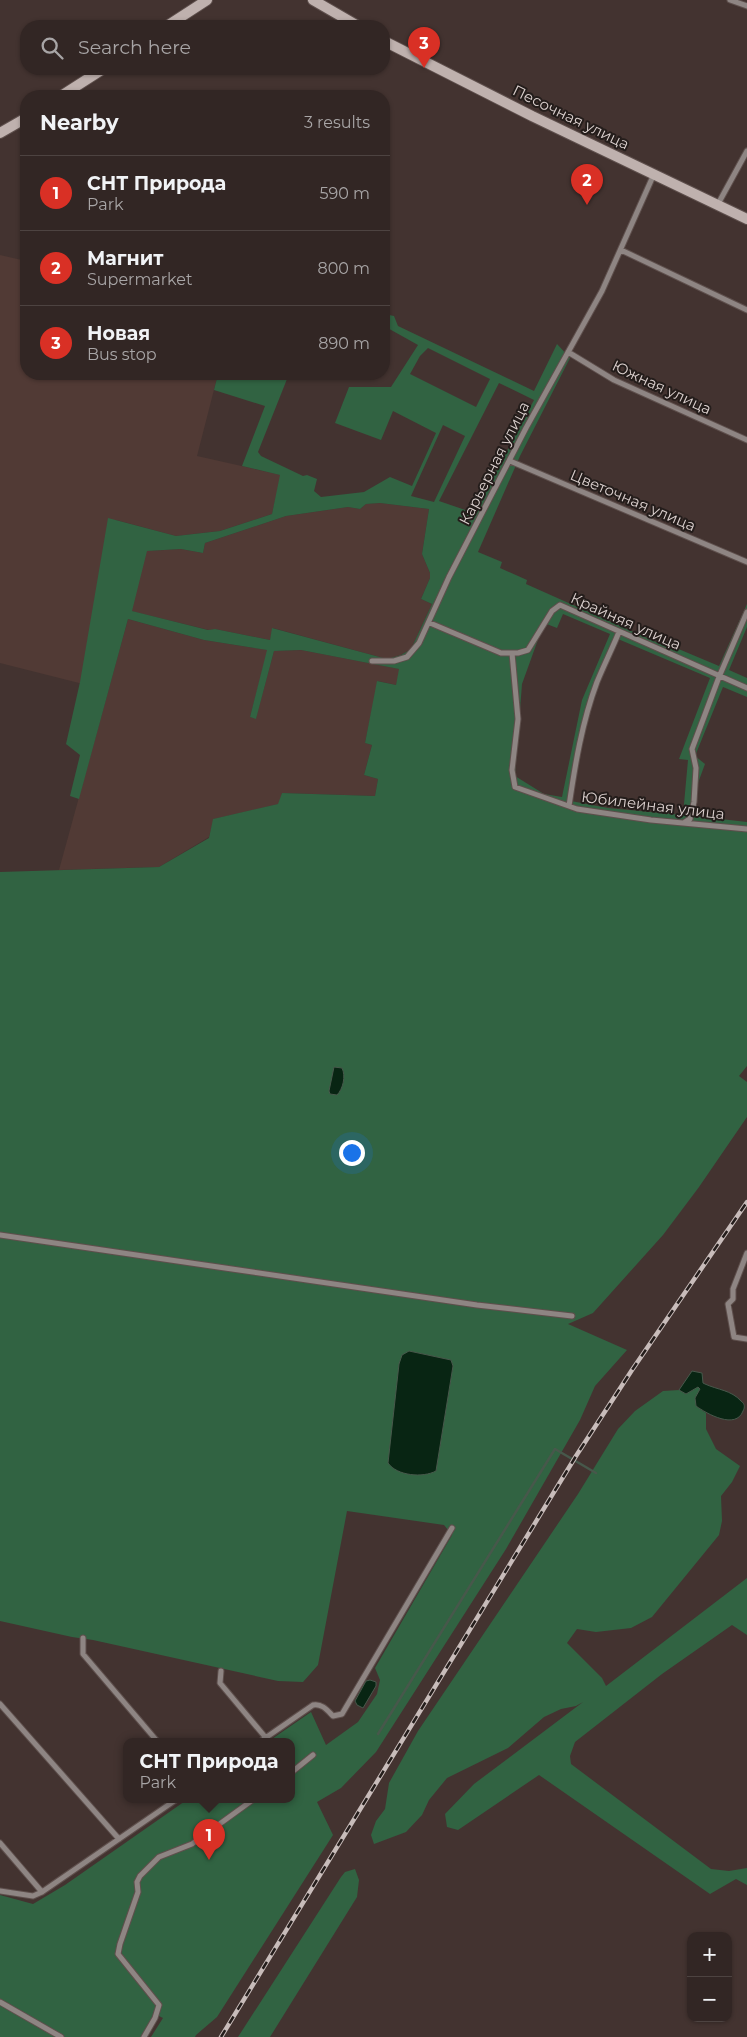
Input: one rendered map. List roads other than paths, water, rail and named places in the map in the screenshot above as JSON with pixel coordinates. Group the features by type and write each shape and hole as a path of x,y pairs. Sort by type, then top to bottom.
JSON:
{"street":[{"path":"176,20 207,0"},
{"path":"313,0 348,20"},
{"path":"730,0 747,6"},
{"name":"Песочная улица","path":"390,44 532,116 747,219"},
{"path":"70,90 94,75"},
{"path":"0,133 20,121"},
{"path":"718,204 747,151"},
{"name":"Карьерная улица","path":"372,661 394,661 407,657 419,643 430,623 449,577 568,352 575,343 602,292 654,173"},
{"path":"621,250 747,310"},
{"name":"Южная улица","path":"568,352 614,380 747,440"},
{"name":"Цветочная улица","path":"510,461 747,562"},
{"name":"Крайняя улица","path":"512,653 528,650 552,611 560,605 747,688"},
{"path":"684,822 690,819 694,802 696,768 692,750 719,676 747,612"},
{"path":"430,623 501,653 512,653"},
{"path":"568,806 586,716 597,683 619,632"},
{"name":"Юбилейная улица","path":"512,653 518,719 512,770 515,787 568,806 651,820 747,829"},
{"path":"0,1235 476,1305 572,1316"},
{"path":"747,1253 733,1289 733,1298 728,1304 734,1337 747,1339"},
{"path":"266,1738 313,1705 317,1704 324,1707 334,1716 342,1714 452,1528"},
{"path":"83,1638 83,1654 154,1738"},
{"path":"221,1671 220,1683 261,1738"},
{"path":"0,1704 119,1839"},
{"path":"295,1770 313,1755"},
{"path":"0,1891 33,1896 42,1892 171,1803"},
{"path":"144,2037 157,2013 159,2005 118,1954 138,1892 137,1882 140,1876 159,1857 192,1844 248,1803"},
{"path":"0,1843 42,1892"},
{"path":"0,2002 61,2037"}],"waterway":[{"path":"378,1734 555,1449 596,1473"}],"railway":[{"path":"221,2037 576,1456 632,1370 747,1202"}],"place":[{"name":"Новая","path":"424,68"},
{"name":"Магнит","path":"587,205"},
{"name":"СНТ Природа","path":"209,1860"}]}
